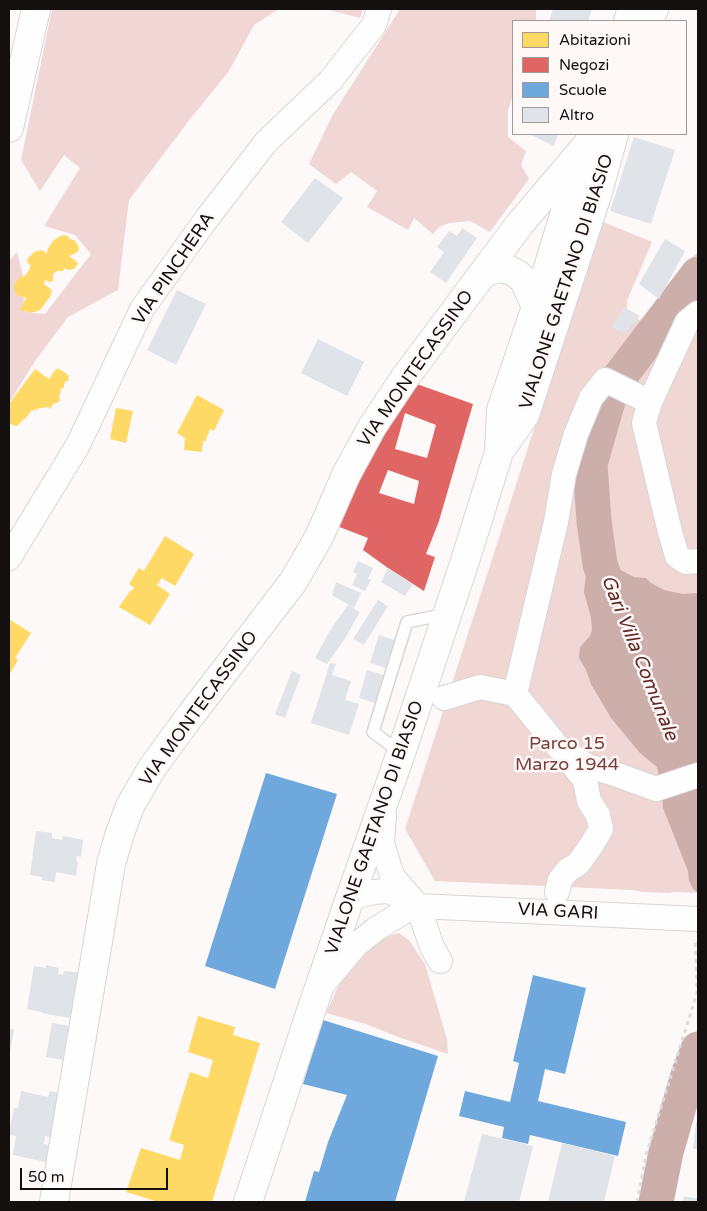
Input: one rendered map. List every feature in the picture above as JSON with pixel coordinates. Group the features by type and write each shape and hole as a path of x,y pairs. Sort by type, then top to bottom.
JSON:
{"street":[{"path":"9,128 36,9"},
{"name":"VIA PINCHERA","path":"9,558 78,445 142,309 208,217 266,142 330,81 374,25 379,9"},
{"name":"VIALONE GAETANO DI BIASIO","path":"248,1202 448,614 499,452 501,410 579,181 613,135"},
{"name":"VIA MONTECASSINO","path":"54,1202 111,864 130,806 152,768 293,582 318,537 346,475 372,427 404,379 519,225 579,181 590,138"},
{"name":"VIALONE GAETANO DI BIASIO","path":"499,452 525,415 579,181"},
{"name":"VIA MONTECASSINO","path":"484,272 501,268 517,274 524,280 536,307"},
{"path":"695,322 642,398 644,423 674,548 677,556 686,562 698,561"},
{"path":"515,694 556,522 564,474 573,442 591,398 605,380 642,398"},
{"path":"444,698 480,687 515,694 585,780 589,801 598,815 601,829 578,864 568,870 560,880 557,892"},
{"path":"558,748 587,766 656,789 698,775"},
{"path":"385,800 382,843 392,876 440,960"},
{"name":"VIA GARI","path":"350,898 387,891 402,896 411,908 697,919"},
{"path":"319,990 356,945 376,929 411,908"}],"lane":[{"path":"401,753 373,732 406,622 448,614"}],"path":[{"path":"637,1202 646,1155 697,993 695,939 697,919"}],"green space":[{"name":"Parco 15 Marzo 1944","path":"601,221 652,242 627,301 627,312 639,320 658,310 692,257 698,252 698,893 435,881 405,829"},
{"path":"399,933 409,940 425,964 447,1039 448,1054 366,1024 326,1013 339,985 358,957 385,937"}],"shaded area":[{"path":"52,9 279,9 254,25 229,71 129,200 118,290 68,317 35,361 9,403 9,261 17,252 23,276 24,312 45,314 91,254 75,235 44,226 80,168 64,155 40,191 21,160"},
{"path":"325,9 363,9 360,18"},
{"path":"400,9 536,9 536,20 512,20 512,98 508,110 508,137 526,151 521,165 529,179 490,232 470,221 449,223 439,227 433,234 414,218 408,230 367,207 377,191 351,172 336,184 309,164 332,116"},
{"path":"586,574 586,603 591,618 592,630 590,636 582,643 579,658 591,684 611,718 640,753 657,767 662,790 663,808 688,871 689,881 693,889 668,893 641,892 613,884 616,852 610,816 583,758 536,700 530,664 534,615 574,586"}],"water":[{"path":"600,564 609,564 634,577 646,578 664,590 683,594 698,593 698,893 693,889 689,881 688,871 663,808 662,790 657,767 640,753 611,718 591,684 579,658 580,647 590,636 592,630 584,592 586,574 592,567"}],"building: Abitazioni":[{"path":"66,235 78,245 79,250 69,256 78,264 74,269 68,270 65,268 63,271 57,271 53,274 52,282 45,280 44,284 52,290 50,297 40,310 31,313 20,310 26,298 17,295 14,286 19,278 26,275 31,266 27,262 28,258 34,252 41,250 46,254 53,241 60,236"},
{"path":"35,369 49,379 56,369 59,369 67,374 69,377 68,381 60,390 59,402 53,404 50,409 48,407 32,410 25,419 15,426 9,423 9,404"},
{"path":"197,395 224,410 214,431 210,429 205,442 203,441 202,452 184,450 185,438 177,433"},
{"path":"116,408 133,411 126,443 110,439"},
{"path":"165,536 194,554 175,586 162,578 157,585 170,594 150,625 119,607 134,588 129,584 139,568 144,571"},
{"path":"9,619 31,633 15,658 18,660 9,675"},
{"path":"198,1016 235,1027 233,1035 260,1043 212,1202 158,1202 126,1192 141,1148 180,1160 184,1145 169,1140 190,1072 208,1078 213,1060 188,1052"}],"building: Negozi":[{"path":"411,382 473,404 439,521 426,554 435,557 424,591 363,550 368,538 329,523","holes":["405,413 436,425 427,458 395,449","388,470 419,481 414,504 379,493"]}],"building: Scuole":[{"path":"266,773 337,794 275,989 205,966"},
{"path":"533,975 586,988 565,1074 545,1069 538,1101 626,1122 618,1156 530,1135 528,1144 502,1138 504,1127 459,1116 465,1091 510,1102 519,1063 513,1061"},
{"path":"323,1020 438,1056 395,1202 305,1202 314,1171 319,1172 328,1142 347,1095 303,1084"}],"building: Altro":[{"path":"553,9 592,9 588,20 549,20"},
{"path":"531,135 558,135 554,146"},
{"path":"634,137 675,150 651,224 610,211"},
{"path":"315,178 343,198 308,243 281,222"},
{"path":"462,228 477,238 446,283 430,272 444,252 437,247 449,231 457,236"},
{"path":"665,239 685,251 659,299 639,284"},
{"path":"177,290 206,304 176,365 147,350"},
{"path":"624,307 640,316 634,325 632,323 626,334 611,327"},
{"path":"318,339 364,362 347,396 301,373"},
{"path":"358,561 373,568 368,579 371,580 365,591 352,585 357,574 353,572"},
{"path":"388,568 413,584 405,596 381,582"},
{"path":"336,582 361,593 354,608 332,595"},
{"path":"378,600 388,606 364,645 353,639"},
{"path":"348,605 360,612 327,664 315,658 329,632"},
{"path":"379,635 407,644 398,672 370,663"},
{"path":"330,663 336,664 332,675 351,681 345,700 359,704 349,735 311,723"},
{"path":"367,670 396,679 387,707 359,698"},
{"path":"292,671 301,675 285,718 275,714"},
{"path":"36,831 52,833 52,838 62,840 63,836 83,840 81,857 77,856 76,861 78,861 76,876 56,872 55,882 42,880 42,877 30,875"},
{"path":"46,965 59,968 58,974 63,975 64,971 83,973 75,1019 27,1009 34,966 46,968"},
{"path":"52,1023 69,1026 63,1060 46,1057"},
{"path":"9,1029 14,1029 10,1052 9,1052"},
{"path":"21,1091 48,1097 50,1091 62,1094 52,1138 45,1136 44,1144 49,1145 46,1162 13,1155 16,1136 9,1135 9,1133 14,1108 18,1108"},
{"path":"696,1122 698,1122 698,1149 693,1149"},
{"path":"482,1134 533,1146 519,1202 464,1202"},
{"path":"562,1143 615,1156 604,1202 548,1202"},
{"path":"684,1196 698,1199 698,1202 683,1202"}],"waterway":[{"name":"Gari Villa Comunale","path":"616,610 600,564 594,521 590,464 612,387 698,274"},
{"name":"Gari Villa Comunale","path":"656,1202 666,1152 688,1075 698,1049"}]}
